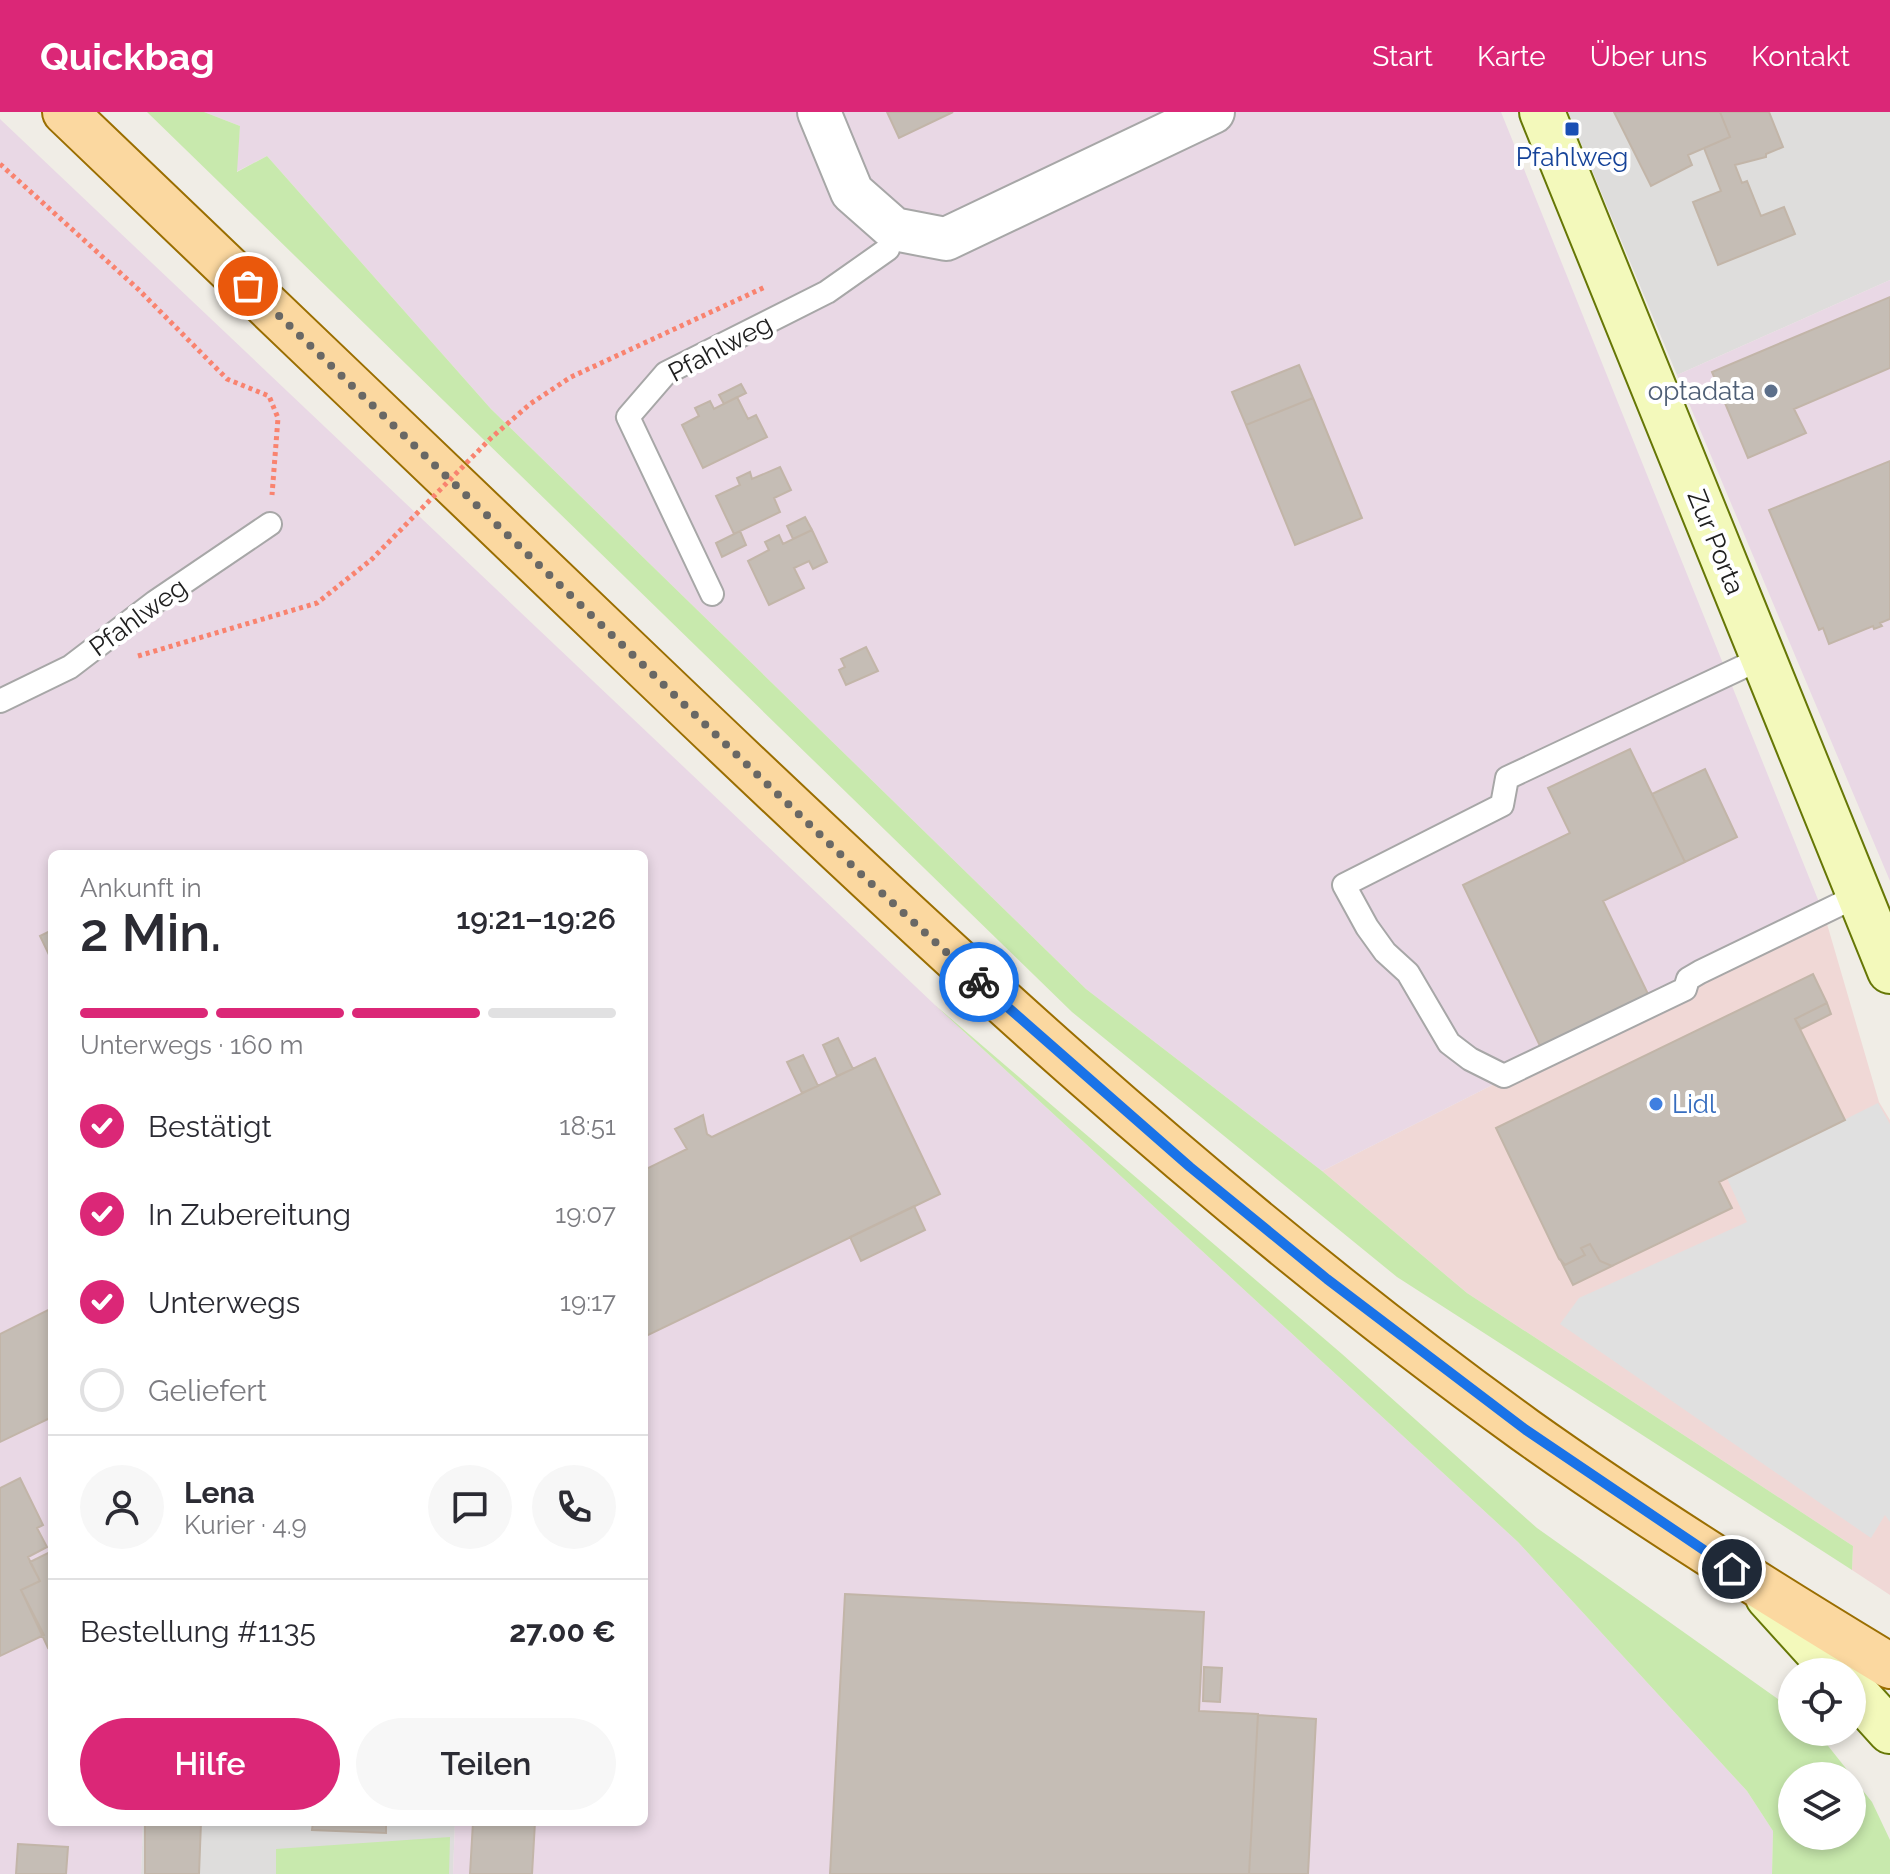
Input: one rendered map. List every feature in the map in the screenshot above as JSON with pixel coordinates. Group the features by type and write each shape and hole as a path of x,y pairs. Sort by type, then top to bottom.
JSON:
{"main road":[{"path":"65,112 862,875 1047,1044 1190,1167 1352,1298 1526,1430 1758,1587 1890,1666"},
{"name":"Zur Porta","path":"1542,112 1890,971"},
{"path":"1758,1587 1823,1658"},
{"path":"1866,1704 1890,1731"}],"street":[{"path":"819,112 852,192 894,229 946,239 1213,112"}],"lane":[{"name":"Pfahlweg","path":"712,594 628,417 666,373 827,292 888,249 894,229"},
{"name":"Pfahlweg","path":"0,701 70,667 155,602 270,524"},
{"path":"1762,658 1507,778 1502,805 1344,885 1385,952 1408,973 1449,1043 1470,1059 1504,1076 1685,989 1688,979 1700,972 1859,895"}],"path":[{"path":"0,164 138,289 227,379 269,396 278,418 270,524"},
{"path":"70,667 150,654 317,603 371,560 491,438 530,404 571,377 765,287"}],"shaded area":[{"path":"204,112 1501,112 1825,917 1322,1171 1086,989 491,409 267,156 236,172 240,126"},
{"path":"1568,112 1890,112 1890,280 1677,375"},
{"path":"0,119 935,1005 1518,1542 1747,1791 1773,1831 1772,1874 453,1874 455,1826 648,1826 648,850 48,850 48,1826 143,1826 141,1874 0,1874"},
{"path":"1890,280 1890,881 1677,375"},
{"path":"1825,917 1879,1102 1890,1120 1890,1595 1852,1570 1853,1546 1467,1293 1322,1171"},
{"path":"1878,1103 1890,1124 1890,1522 1885,1515 1871,1538 1560,1324 1579,1298 1747,1222 1727,1178"},
{"path":"143,1826 455,1826 453,1874 141,1874"}],"green space":[{"path":"147,112 204,112 240,126 237,172 267,156 491,409 1086,989 1322,1171 1467,1293 1853,1546 1852,1570 1397,1277 1072,1012"},
{"path":"935,1005 1342,1354 1537,1528 1778,1699 1778,1746 1828,1746 1841,1762 1778,1762 1778,1850 1866,1850 1866,1794 1890,1840 1890,1874 1772,1874 1773,1831 1747,1791 1518,1542"},
{"path":"450,1837 449,1874 276,1874 276,1849"}],"building":[{"path":"887,112 953,112 899,138"},
{"path":"1614,112 1720,112 1730,137 1688,155 1692,165 1651,186"},
{"path":"1720,112 1769,112 1783,147 1766,154 1766,157 1735,165 1742,183 1747,181 1761,216 1784,207 1795,234 1718,265 1693,202 1721,191 1704,148 1730,137"},
{"path":"1890,297 1890,368 1794,409 1806,433 1748,458 1712,372"},
{"path":"1299,365 1313,398 1246,425 1232,392"},
{"path":"741,384 746,393 724,404 719,395"},
{"path":"737,397 748,419 756,415 767,437 703,468 682,425 699,416 695,408 710,401 714,409"},
{"path":"1313,398 1362,518 1295,545 1246,425"},
{"path":"1890,461 1890,619 1880,623 1882,626 1874,629 1873,626 1829,644 1823,628 1819,630 1769,510"},
{"path":"780,467 791,490 774,498 780,512 734,534 716,496 740,485 737,478 750,472 752,479"},
{"path":"805,517 812,530 793,539 787,526"},
{"path":"812,530 827,562 813,569 809,561 794,568 804,588 769,605 748,561 769,550 765,542 779,535 783,544"},
{"path":"740,531 746,545 722,557 716,543"},
{"path":"866,647 878,671 846,685 839,670 845,667 841,659"},
{"path":"1630,749 1685,862 1603,901 1648,994 1540,1046 1463,885 1570,833 1548,788"},
{"path":"1705,769 1737,837 1685,862 1652,794"},
{"path":"48,932 48,953 40,936"},
{"path":"1813,974 1827,1003 1795,1019 1845,1120 1719,1182 1732,1208 1612,1266 1600,1261 1590,1244 1581,1248 1585,1255 1565,1265 1559,1259 1496,1128"},
{"path":"1827,1003 1831,1014 1801,1029 1795,1019"},
{"path":"838,1038 853,1069 837,1076 823,1045"},
{"path":"803,1055 818,1086 802,1093 787,1062"},
{"path":"875,1058 940,1194 648,1335 648,1168 687,1149 675,1129 703,1115 707,1134 712,1137"},
{"path":"914,1206 925,1230 861,1261 850,1237"},
{"path":"1590,1244 1600,1261 1612,1266 1573,1285 1560,1259 1565,1265 1585,1255 1581,1248"},
{"path":"48,1310 48,1419 0,1442 0,1334"},
{"path":"20,1478 43,1525 37,1528 47,1547 28,1557 40,1581 21,1590 44,1635 0,1656 0,1488"},
{"path":"48,1553 48,1648 21,1590 40,1581 30,1562"},
{"path":"845,1594 1204,1612 1199,1711 1258,1714 1249,1874 830,1874"},
{"path":"1204,1667 1222,1668 1220,1702 1203,1701"},
{"path":"1258,1715 1316,1719 1308,1874 1249,1874"},
{"path":"145,1826 201,1826 199,1874 145,1874"},
{"path":"312,1826 386,1826 386,1833 312,1830"},
{"path":"473,1826 535,1826 532,1874 470,1874"},
{"path":"18,1844 68,1847 66,1874 16,1874"}],"way so far":[{"path":"248,286 862,875 979,982"}],"place":[{"name":"Pfahlweg","path":"1572,129"},
{"name":"optadata","path":"1771,391"},
{"name":"Lidl","path":"1656,1104"}],"route":[{"path":"979,982 1190,1167 1327,1279 1526,1430 1732,1569"}]}
